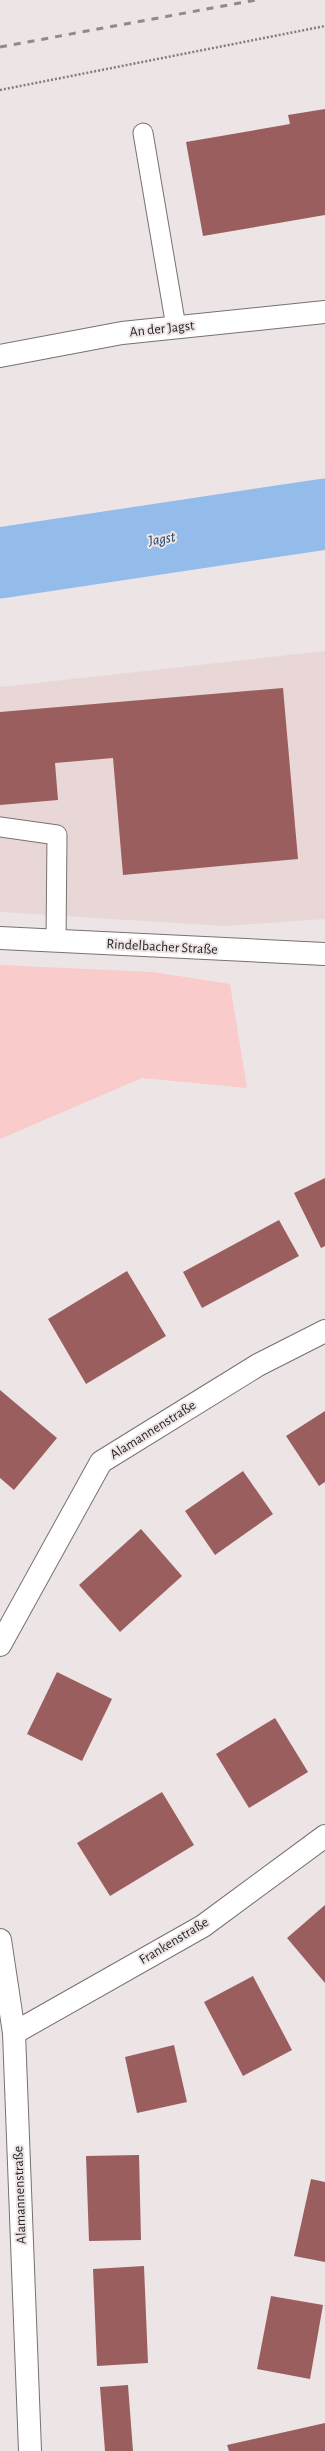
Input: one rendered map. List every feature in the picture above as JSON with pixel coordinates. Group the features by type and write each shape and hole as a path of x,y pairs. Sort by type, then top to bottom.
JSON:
{"street":[{"name":"An der Jagst","path":"0,356 122,333 325,312"},
{"name":"Rindelbacher Straße","path":"0,938 325,954"},
{"name":"Alamannenstraße","path":"0,1645 101,1462 258,1365 325,1331"},
{"name":"Frankenstraße","path":"14,2033 203,1926 325,1836"},
{"name":"Alamannenstraße","path":"0,1940 14,2033 30,2451"}],"lane":[{"path":"143,133 176,327"},
{"path":"0,827 57,835 56,941"}],"path":[{"path":"0,90 325,26"}],"shaded area":[{"path":"325,651 325,919 224,926 0,912 0,687"},
{"path":"0,965 153,972 230,984 247,1088 142,1078 0,1139"}],"building":[{"path":"325,109 325,215 203,236 186,142 290,124 288,115"},
{"path":"283,688 298,859 123,875 113,758 55,763 58,800 0,805 0,712"},
{"path":"325,1178 325,1246 321,1248 294,1193"},
{"path":"279,1220 299,1256 202,1308 183,1272"},
{"path":"127,1271 166,1336 86,1384 48,1319"},
{"path":"0,1390 57,1438 14,1490 0,1478"},
{"path":"325,1411 325,1482 319,1486 286,1436"},
{"path":"243,1471 273,1514 215,1555 185,1511"},
{"path":"141,1529 182,1576 120,1632 79,1585"},
{"path":"57,1672 112,1699 82,1761 27,1734"},
{"path":"275,1718 308,1772 249,1808 216,1754"},
{"path":"162,1792 194,1845 110,1896 77,1843"},
{"path":"325,1905 325,1983 287,1938"},
{"path":"253,1976 292,2050 243,2076 204,2002"},
{"path":"174,2045 187,2102 137,2113 125,2057"},
{"path":"139,2155 141,2240 89,2241 86,2156"},
{"path":"311,2179 325,2182 325,2262 294,2256"},
{"path":"144,2266 148,2363 97,2366 93,2269"},
{"path":"271,2296 323,2305 310,2379 257,2369"},
{"path":"128,2385 133,2451 105,2451 100,2387"},
{"path":"325,2423 325,2451 229,2451 227,2445"}],"waterway":[{"name":"Jagst","path":"0,563 325,514"}],"railway":[{"path":"0,47 256,0"}]}
